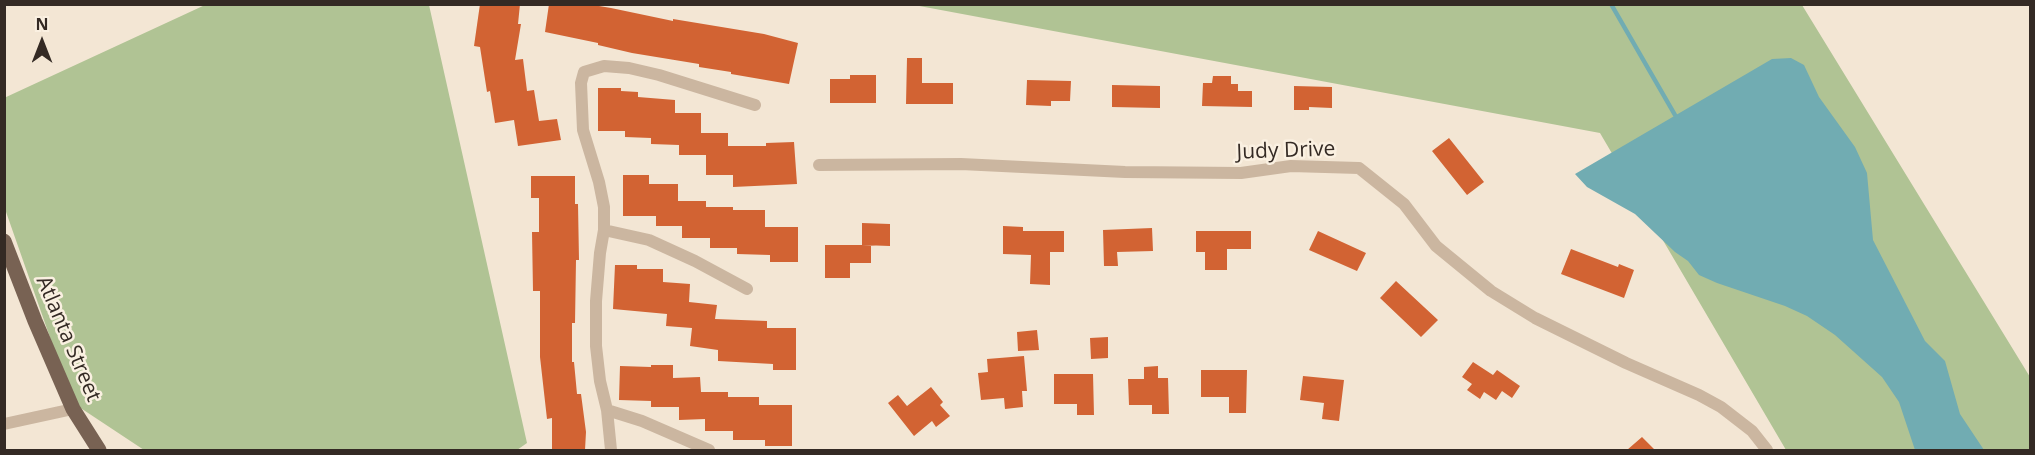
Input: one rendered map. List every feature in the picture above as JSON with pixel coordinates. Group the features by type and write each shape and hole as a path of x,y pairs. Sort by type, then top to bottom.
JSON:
{"main road":[{"name":"Atlanta Street","path":"4,241 73,409 99,450"}],"street":[{"path":"611,450 596,346 596,301 604,230 604,207 583,130 581,100 584,72 601,66 629,68 755,105"},
{"name":"Judy Drive","path":"819,165 961,164 1125,172 1241,173 1291,166 1359,168 1404,204 1436,246 1491,291 1535,318 1626,363 1700,394 1752,431 1767,450"},
{"path":"604,230 649,240 747,289"},
{"path":"4,424 73,409"},
{"path":"607,410 642,421 709,450"}],"green space":[{"path":"205,5 429,5 527,443 517,450 144,450 73,403 5,209 4,98"},
{"path":"914,5 1802,5 2030,377 2030,450 1786,450 1600,133"}],"water":[{"path":"1791,58 1804,65 1819,97 1855,147 1867,173 1873,240 1925,341 1945,361 1960,414 1984,450 1915,450 1899,402 1882,377 1835,335 1807,316 1785,306 1699,275 1688,261 1675,252 1635,214 1587,187 1575,174 1772,59"}],"building":[{"path":"480,4 520,4 518,24 521,24 515,60 523,59 527,91 534,90 539,121 557,119 561,140 518,146 514,120 495,123 490,91 487,92 480,47 474,46"},
{"path":"549,4 587,4 673,21 673,19 764,34 798,43 789,84 699,67 699,64 632,53 545,32"},
{"path":"907,58 922,58 922,83 953,83 953,104 906,104"},
{"path":"850,75 876,75 876,103 830,103 830,79 850,79"},
{"path":"1213,76 1231,76 1231,84 1238,84 1238,91 1252,91 1252,107 1202,106 1203,83 1212,83"},
{"path":"1027,80 1071,81 1070,101 1051,101 1051,106 1026,105"},
{"path":"1112,85 1160,86 1160,108 1112,107"},
{"path":"1294,86 1332,87 1332,108 1309,107 1309,110 1294,110"},
{"path":"598,88 621,88 621,91 638,92 638,97 675,100 675,113 701,113 701,133 728,133 728,146 766,146 766,143 794,142 797,184 733,187 733,175 706,175 706,155 679,155 679,145 651,144 651,138 625,137 625,131 598,131"},
{"path":"1449,138 1484,182 1467,195 1432,151"},
{"path":"623,175 649,175 649,184 678,184 678,201 706,201 706,207 733,207 733,210 765,210 765,227 798,227 798,262 770,262 770,255 737,254 737,248 710,248 710,238 682,238 682,226 656,226 656,216 623,216"},
{"path":"531,176 575,176 579,260 576,260 572,362 574,362 577,394 581,394 586,432 585,450 552,450 552,418 547,419 540,357 540,291 533,291 532,232 539,232 539,198 531,198"},
{"path":"862,223 890,224 890,246 862,245"},
{"path":"1003,226 1023,227 1023,231 1064,231 1064,252 1050,252 1050,285 1030,284 1031,255 1003,254"},
{"path":"1152,228 1153,251 1117,252 1118,266 1104,266 1103,230"},
{"path":"1196,231 1251,231 1251,249 1227,249 1227,270 1205,270 1205,252 1196,252"},
{"path":"1318,231 1366,253 1357,271 1309,250"},
{"path":"825,245 871,245 871,263 850,263 850,278 825,278"},
{"path":"1571,249 1618,267 1619,264 1634,270 1624,298 1561,274"},
{"path":"615,265 637,265 637,269 663,269 663,282 690,284 689,302 717,305 715,319 767,321 767,328 796,328 796,370 773,370 773,364 718,361 718,350 690,346 692,328 666,326 667,314 613,309"},
{"path":"1396,281 1438,320 1421,337 1380,298"},
{"path":"1037,330 1039,350 1018,351 1017,332"},
{"path":"1108,337 1108,358 1091,359 1090,338"},
{"path":"1024,356 1027,391 1022,391 1023,407 1005,409 1004,398 981,400 978,373 988,372 987,359"},
{"path":"1473,362 1493,375 1497,370 1520,386 1512,398 1502,391 1496,400 1484,392 1480,399 1467,390 1472,384 1462,377"},
{"path":"651,365 673,365 673,378 700,377 701,392 728,392 728,397 759,397 759,405 792,405 792,446 765,446 765,440 733,440 733,431 705,431 705,419 679,420 679,407 651,407 651,401 619,400 620,366 651,367"},
{"path":"1158,366 1158,378 1168,378 1169,414 1152,414 1152,405 1129,405 1128,379 1144,379 1144,367"},
{"path":"1201,370 1247,370 1246,413 1229,413 1229,397 1201,397"},
{"path":"1054,374 1093,374 1094,415 1077,415 1077,404 1054,404"},
{"path":"1303,376 1344,380 1339,421 1322,419 1324,403 1300,400"},
{"path":"931,387 943,402 940,405 950,416 936,427 932,421 914,436 888,403 898,395 907,406"},
{"path":"1642,437 1655,450 1627,450"}],"waterway":[{"path":"1611,4 1675,115"}]}
